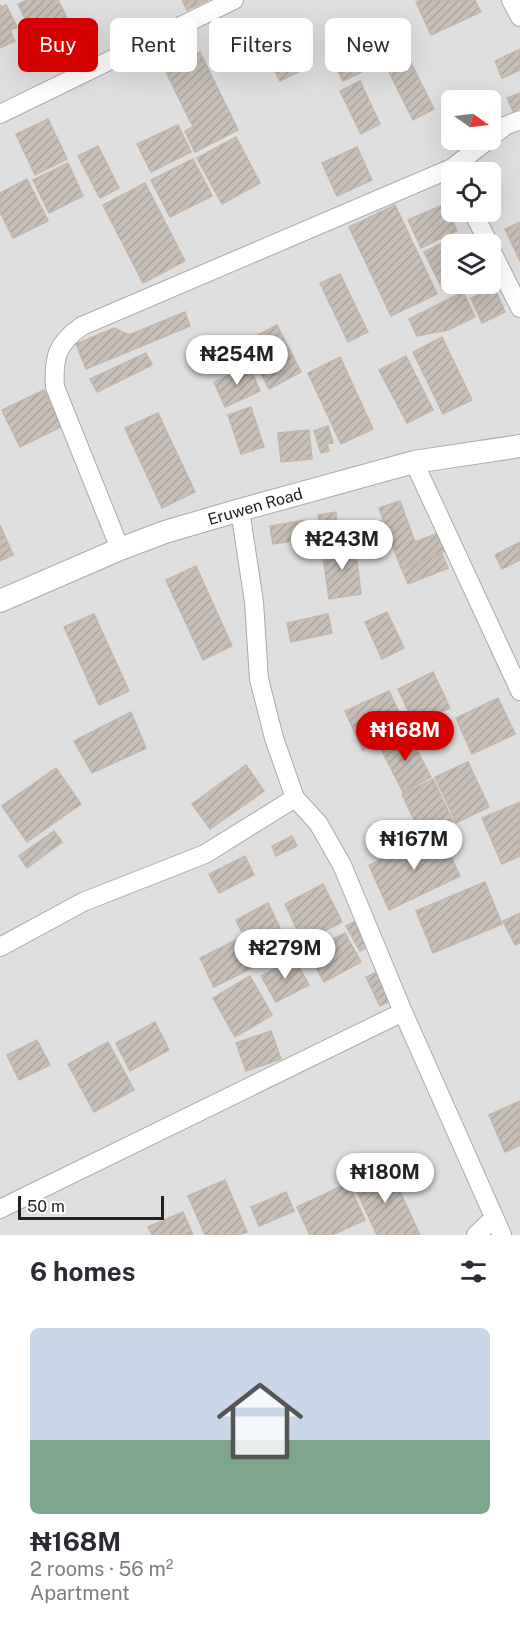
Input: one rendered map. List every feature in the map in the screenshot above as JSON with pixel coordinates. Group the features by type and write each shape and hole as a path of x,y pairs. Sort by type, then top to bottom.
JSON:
{"street":[{"path":"0,114 234,0"},
{"path":"511,0 520,17"},
{"path":"501,130 520,120"},
{"path":"462,162 476,150"},
{"path":"120,549 55,387 56,355 63,342 82,326 441,175"},
{"path":"501,269 520,308"},
{"name":"Eruwen Road","path":"0,601 165,532 414,462 520,446"},
{"path":"414,462 520,691"},
{"path":"240,510 254,602 260,679 274,738 296,798 318,823 342,866 403,1012 498,1227 476,1235"},
{"path":"0,946 83,902 205,854 296,798"},
{"path":"0,1209 403,1012"}],"shaded area":[{"path":"0,0 520,0 520,1235 0,1235"}],"building":[{"path":"27,0 58,0 67,18 25,18 18,4"},
{"path":"182,0 208,0 187,10"},
{"path":"421,0 475,0 481,12 431,35 416,2"},
{"path":"0,5 1,7 6,5 17,27 10,30 15,41 0,48"},
{"path":"520,49 520,70 502,78 495,61"},
{"path":"200,52 238,130 195,152 185,131 193,127 166,72 197,72 197,54"},
{"path":"411,63 434,109 413,120 389,72 411,72"},
{"path":"275,72 299,72 280,81"},
{"path":"339,72 362,72 343,81"},
{"path":"360,81 380,124 361,134 340,91"},
{"path":"520,93 520,108 513,111 507,98"},
{"path":"48,119 67,159 35,175 16,134"},
{"path":"178,125 191,152 151,172 137,144"},
{"path":"236,137 260,183 222,204 197,158"},
{"path":"98,146 119,188 100,198 78,156"},
{"path":"357,147 372,180 337,196 322,163"},
{"path":"193,159 212,196 170,217 151,180"},
{"path":"68,163 83,196 49,213 33,180"},
{"path":"27,179 48,221 13,238 0,212 0,193"},
{"path":"145,183 185,261 143,283 103,205"},
{"path":"395,205 437,294 391,316 349,227"},
{"path":"441,206 441,222 453,222 457,231 441,234 441,239 421,248 408,220"},
{"path":"520,222 520,261 505,229"},
{"path":"441,243 441,286 424,252"},
{"path":"340,274 368,332 348,342 320,283"},
{"path":"459,294 464,294 475,317 448,330 417,336 409,319"},
{"path":"479,294 497,294 505,312 482,323 471,298"},
{"path":"185,312 190,326 86,369 76,344 114,328 129,335"},
{"path":"277,325 301,372 269,389 245,342"},
{"path":"442,337 472,400 443,414 413,352"},
{"path":"146,353 152,365 97,392 90,379"},
{"path":"406,356 433,410 407,423 379,370"},
{"path":"340,357 373,429 341,444 308,373"},
{"path":"249,366 260,391 225,407 214,382"},
{"path":"44,390 61,427 20,447 2,410"},
{"path":"251,407 264,447 241,454 228,415"},
{"path":"158,413 195,492 162,508 125,428"},
{"path":"328,426 333,443 327,444 329,451 321,453 314,431"},
{"path":"309,430 312,459 281,462 278,433"},
{"path":"400,501 415,542 439,533 446,551 401,568 379,508"},
{"path":"336,512 337,523 320,525 318,515"},
{"path":"304,520 307,539 273,544 270,526"},
{"path":"381,521 384,531 365,536 362,525"},
{"path":"0,525 13,555 0,561"},
{"path":"349,525 351,541 323,545 320,529"},
{"path":"361,525 364,542 354,544 351,527"},
{"path":"520,542 520,560 502,569 495,555"},
{"path":"355,544 361,594 329,599 322,549"},
{"path":"442,554 448,568 408,584 402,569"},
{"path":"196,566 232,646 203,660 166,580"},
{"path":"387,612 404,648 382,659 365,622"},
{"path":"94,614 129,691 99,705 64,627"},
{"path":"328,614 332,633 291,642 287,623"},
{"path":"433,672 450,708 415,725 398,689"},
{"path":"389,691 407,730 363,750 345,711"},
{"path":"498,698 515,734 472,754 456,718"},
{"path":"131,712 146,748 92,773 74,741"},
{"path":"408,733 431,777 403,792 380,747"},
{"path":"468,762 489,807 456,823 435,777"},
{"path":"246,765 264,791 210,829 192,804"},
{"path":"56,768 81,804 27,842 2,806"},
{"path":"433,779 454,824 423,839 402,794"},
{"path":"520,802 520,856 502,864 482,818"},
{"path":"54,831 62,842 27,868 19,856"},
{"path":"440,832 460,876 389,910 369,865"},
{"path":"292,836 297,846 276,856 272,846"},
{"path":"245,856 254,875 219,893 209,874"},
{"path":"485,882 502,924 433,953 416,911"},
{"path":"323,884 342,922 303,942 285,904"},
{"path":"268,903 290,949 258,965 236,920"},
{"path":"520,913 520,943 515,945 503,921"},
{"path":"357,920 371,945 360,951 346,926"},
{"path":"345,933 361,962 324,982 308,952"},
{"path":"238,939 252,968 214,987 200,958"},
{"path":"294,958 309,985 276,1002 261,976"},
{"path":"379,971 392,1000 380,1006 366,977"},
{"path":"250,976 272,1015 235,1037 213,998"},
{"path":"155,1022 169,1050 130,1071 116,1043"},
{"path":"271,1031 281,1059 246,1071 236,1043"},
{"path":"37,1040 50,1065 19,1080 7,1055"},
{"path":"108,1042 134,1090 94,1112 68,1064"},
{"path":"520,1101 520,1145 505,1152 489,1115"},
{"path":"387,1164 420,1235 377,1235 352,1181"},
{"path":"225,1180 247,1232 239,1235 205,1235 188,1196"},
{"path":"348,1183 365,1220 332,1235 310,1235 297,1207"},
{"path":"286,1192 294,1211 259,1226 251,1207"},
{"path":"183,1212 193,1235 152,1235 148,1227"}]}
